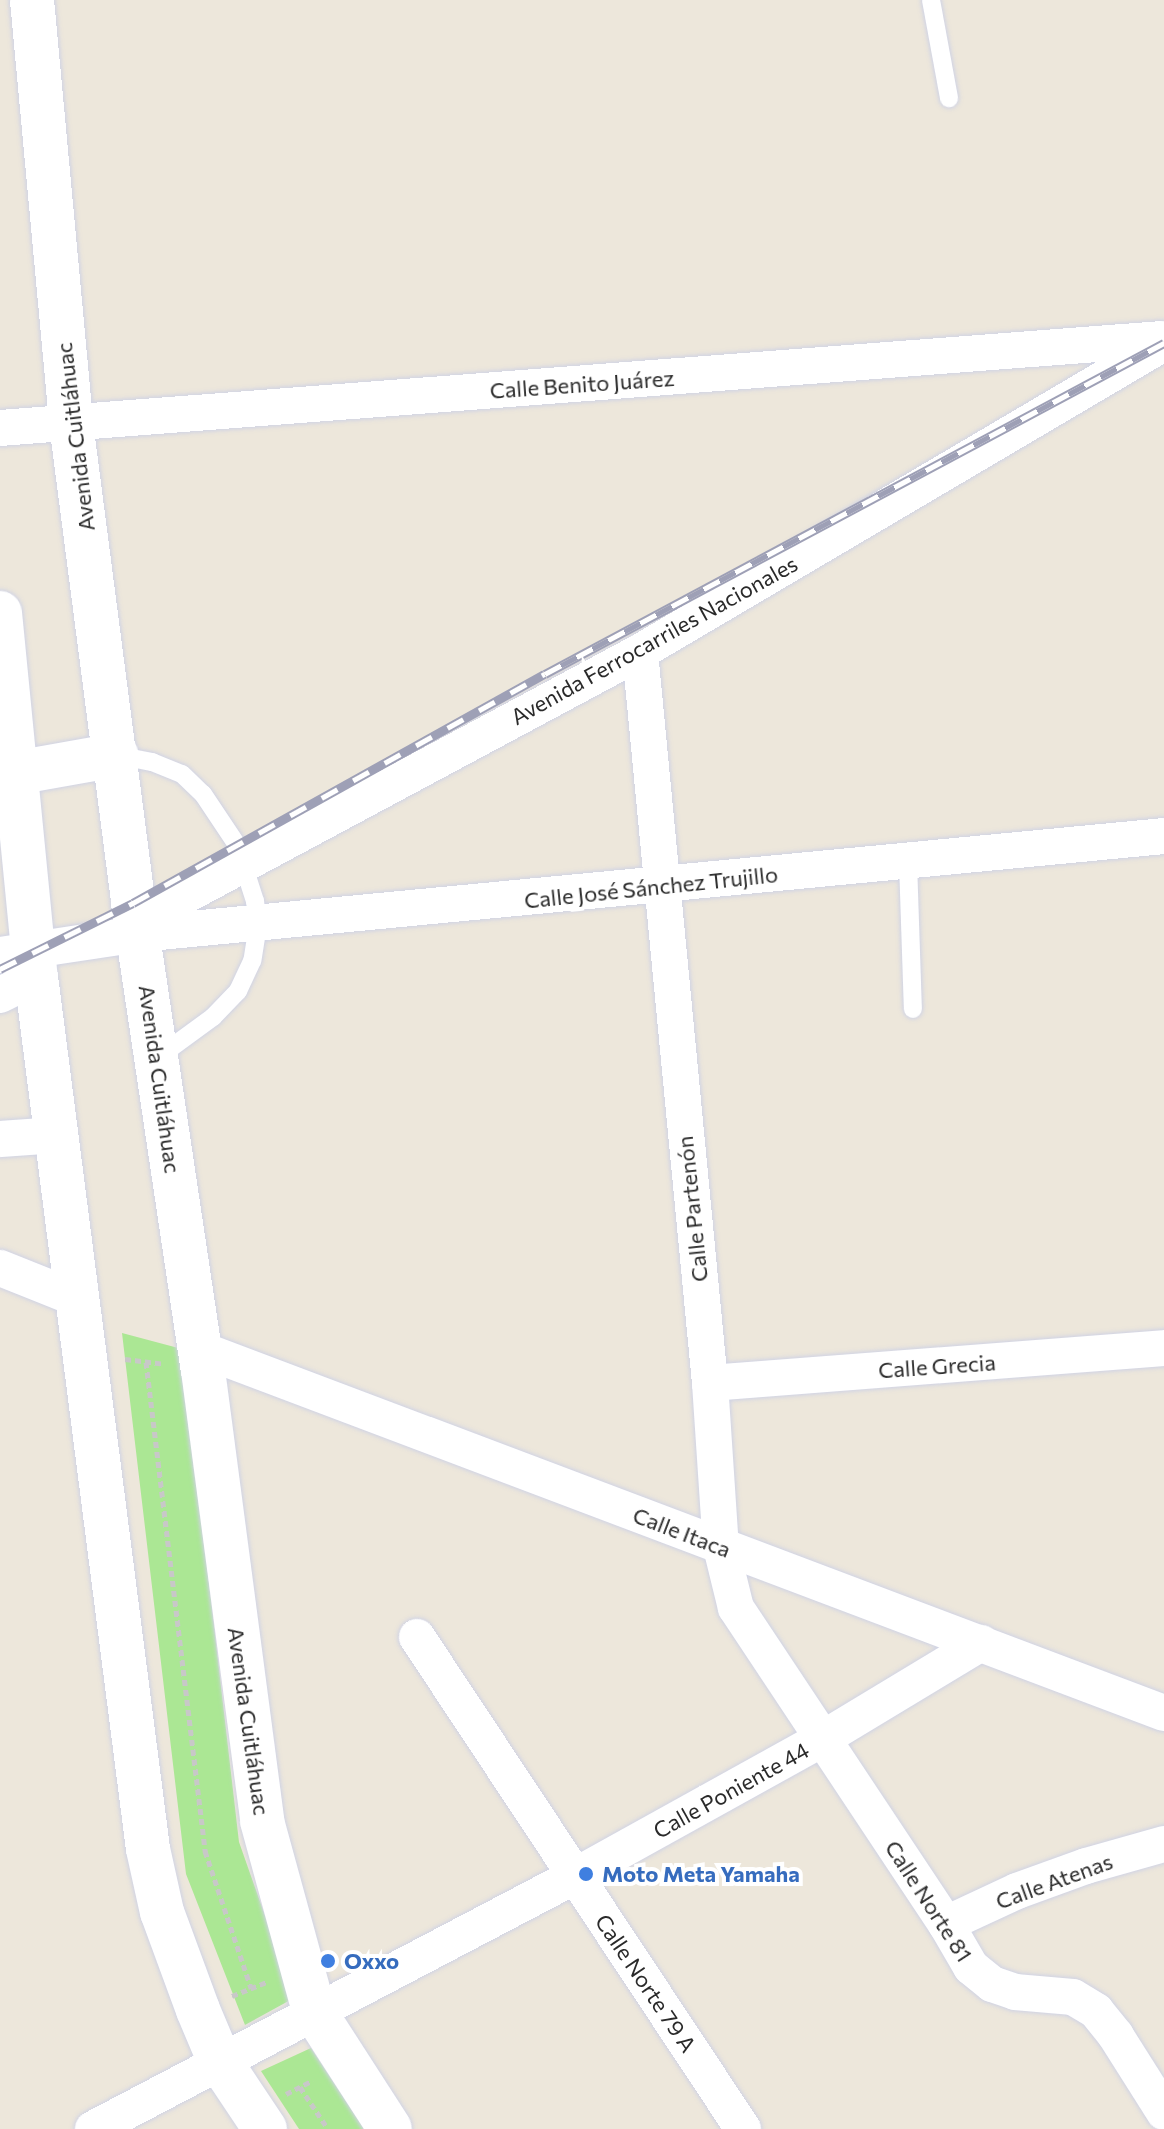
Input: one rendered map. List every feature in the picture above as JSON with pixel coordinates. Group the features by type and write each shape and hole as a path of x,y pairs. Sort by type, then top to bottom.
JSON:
{"main road":[{"name":"Avenida Cuitláhuac","path":"32,0 71,423 138,928 202,1360 262,1821 314,2011 390,2129"},
{"path":"0,613 15,773 17,970 57,1135 148,1849 162,1912 198,2010 219,2060 259,2120"},
{"path":"15,773 116,755"}],"street":[{"name":"Calle Benito Juárez","path":"0,428 1164,341"},
{"name":"Avenida Ferrocarriles Nacionales","path":"138,928 244,865 640,652 1164,341"},
{"name":"Calle Partenón","path":"640,652 710,1383 721,1547 736,1608 822,1739"},
{"name":"Calle José Sánchez Trujillo","path":"138,928 258,925 1164,836"},
{"path":"17,970 138,928"},
{"path":"0,1139 57,1135"},
{"path":"0,1268 78,1299"},
{"name":"Calle Grecia","path":"710,1383 1164,1348"},
{"name":"Calle Itaca","path":"202,1360 721,1547 1164,1713"},
{"name":"Calle Norte 79 A","path":"417,1637 743,2129"},
{"name":"Calle Poniente 44","path":"93,2129 219,2060 575,1876 822,1739 981,1643"},
{"name":"Calle Norte 81","path":"822,1739 946,1924 971,1967 992,1984 1015,1992 1073,1997 1096,2011 1116,2036 1164,2112"},
{"name":"Calle Atenas","path":"946,1924 1017,1891 1086,1866 1164,1844"}],"lane":[{"path":"931,0 949,98"},
{"path":"116,755 152,762 182,774 203,794 226,826 244,865 258,925 252,961 238,991 213,1017 157,1058"},
{"path":"908,862 913,1009"}],"path":[{"path":"85,1353 146,1362 202,1360"},
{"path":"146,1362 205,1851 251,1988"},
{"path":"198,2010 302,1968"},
{"path":"259,2120 300,2087 347,2062"},
{"path":"300,2087 328,2129"}],"green space":[{"path":"122,1333 182,1349 239,1842 294,1998 245,2025 186,1874"},
{"path":"311,2048 364,2129 299,2129 261,2071"}],"railway":[{"path":"0,969 133,903 545,674 1164,343"}],"place":[{"name":"Moto Meta Yamaha","path":"586,1874"},
{"name":"Oxxo","path":"328,1961"}]}
